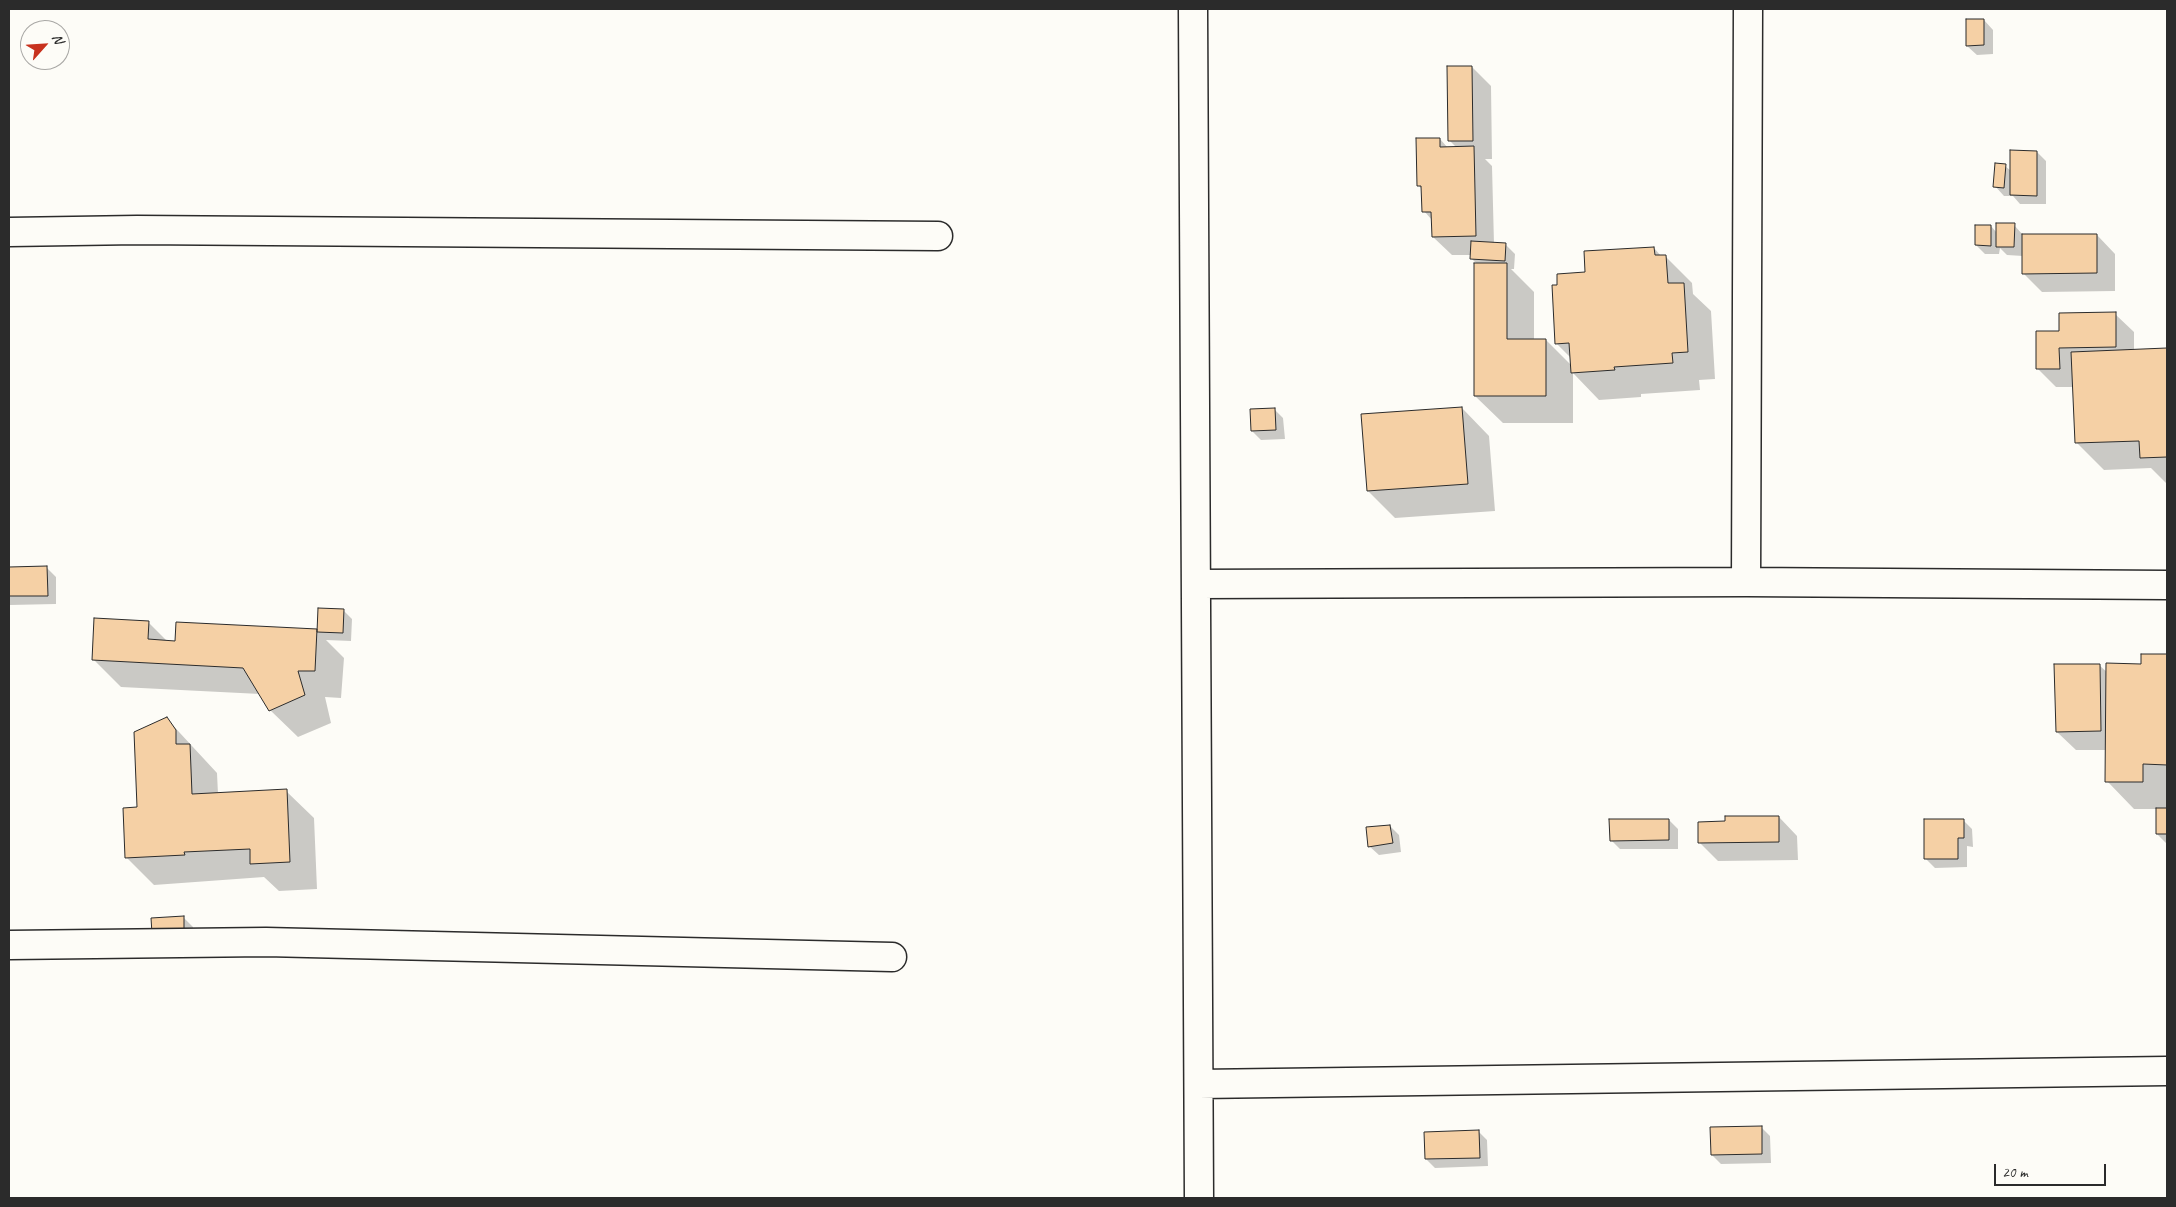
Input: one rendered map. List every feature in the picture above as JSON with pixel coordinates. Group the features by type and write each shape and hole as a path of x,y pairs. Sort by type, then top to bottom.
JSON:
{"street":[{"path":"1193,9 1199,1198"},
{"path":"1746,582 1748,9"},
{"path":"9,232 148,230 938,236"},
{"path":"1197,584 1746,582 2167,585"},
{"path":"9,945 266,942 892,957"},
{"path":"1199,1084 2167,1071"}],"building":[{"path":"1966,19 1984,19 1984,45 1966,46"},
{"path":"1447,66 1472,66 1473,141 1448,141"},
{"path":"1416,138 1440,138 1440,147 1474,146 1476,236 1432,237 1431,212 1422,212 1421,186 1417,186"},
{"path":"2010,150 2037,151 2037,196 2010,195"},
{"path":"1995,163 2006,164 2004,188 1993,187"},
{"path":"1996,223 2015,223 2014,247 1996,247"},
{"path":"1975,225 1991,225 1991,246 1975,245"},
{"path":"2022,234 2097,234 2097,273 2022,274"},
{"path":"1471,241 1506,243 1505,261 1470,259"},
{"path":"1654,247 1655,255 1666,255 1668,283 1684,283 1688,352 1672,353 1673,363 1614,367 1615,370 1571,373 1569,343 1555,344 1552,285 1557,285 1557,274 1585,272 1584,251"},
{"path":"1474,263 1507,263 1507,339 1546,339 1546,396 1474,396"},
{"path":"2116,312 2116,347 2059,348 2060,369 2036,369 2036,331 2059,331 2059,313"},
{"path":"2167,348 2167,457 2140,458 2139,441 2075,443 2071,352"},
{"path":"1462,407 1468,484 1367,491 1361,414"},
{"path":"1275,408 1276,430 1251,431 1250,409"},
{"path":"47,566 48,596 9,596 9,567"},
{"path":"318,608 344,609 343,633 317,632"},
{"path":"94,618 149,621 148,639 175,641 176,622 317,629 315,671 298,671 305,695 269,711 243,668 92,660"},
{"path":"2141,654 2167,654 2167,765 2143,764 2143,782 2105,782 2106,663 2141,664"},
{"path":"2054,664 2100,664 2101,731 2056,732"},
{"path":"167,717 176,730 176,744 190,744 192,794 287,789 290,862 250,864 250,849 184,852 185,855 125,858 123,808 137,807 134,732"},
{"path":"2156,808 2167,808 2167,834 2156,834"},
{"path":"1725,816 1779,816 1779,842 1698,843 1698,822 1725,821"},
{"path":"1609,819 1669,819 1669,840 1610,841"},
{"path":"1924,819 1964,819 1964,838 1958,838 1958,859 1924,859"},
{"path":"1390,825 1393,843 1368,847 1366,827"},
{"path":"184,916 184,933 152,934 151,918"},
{"path":"1762,1126 1762,1154 1711,1155 1710,1127"},
{"path":"1479,1130 1480,1158 1425,1159 1424,1132"}]}
